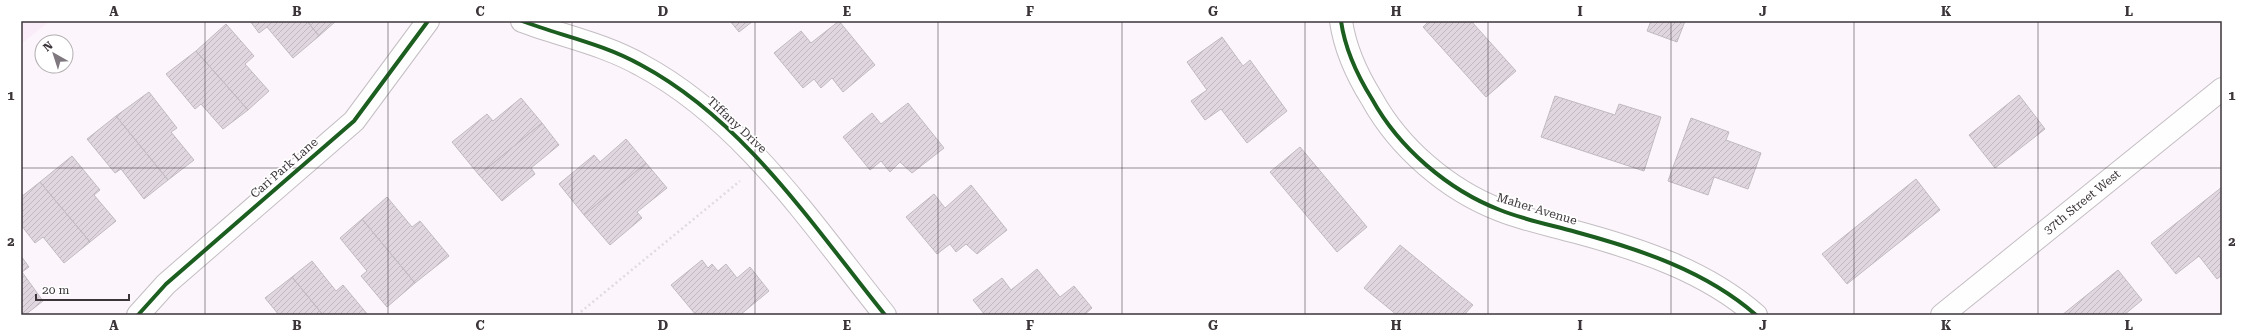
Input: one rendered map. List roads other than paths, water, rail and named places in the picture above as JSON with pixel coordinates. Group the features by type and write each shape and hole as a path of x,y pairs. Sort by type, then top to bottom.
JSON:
{"street":[{"name":"Cari Park Lane","path":"138,315 166,284 354,121 428,21"},
{"name":"Tiffany Drive","path":"522,21 610,50 642,65 679,88 705,108 732,131 762,163 885,315"},
{"name":"Maher Avenue","path":"1341,21 1344,40 1358,74 1380,114 1426,166 1464,192 1500,210 1648,253 1723,291 1756,315"},
{"name":"37th Street West","path":"1942,315 2222,89"}]}
